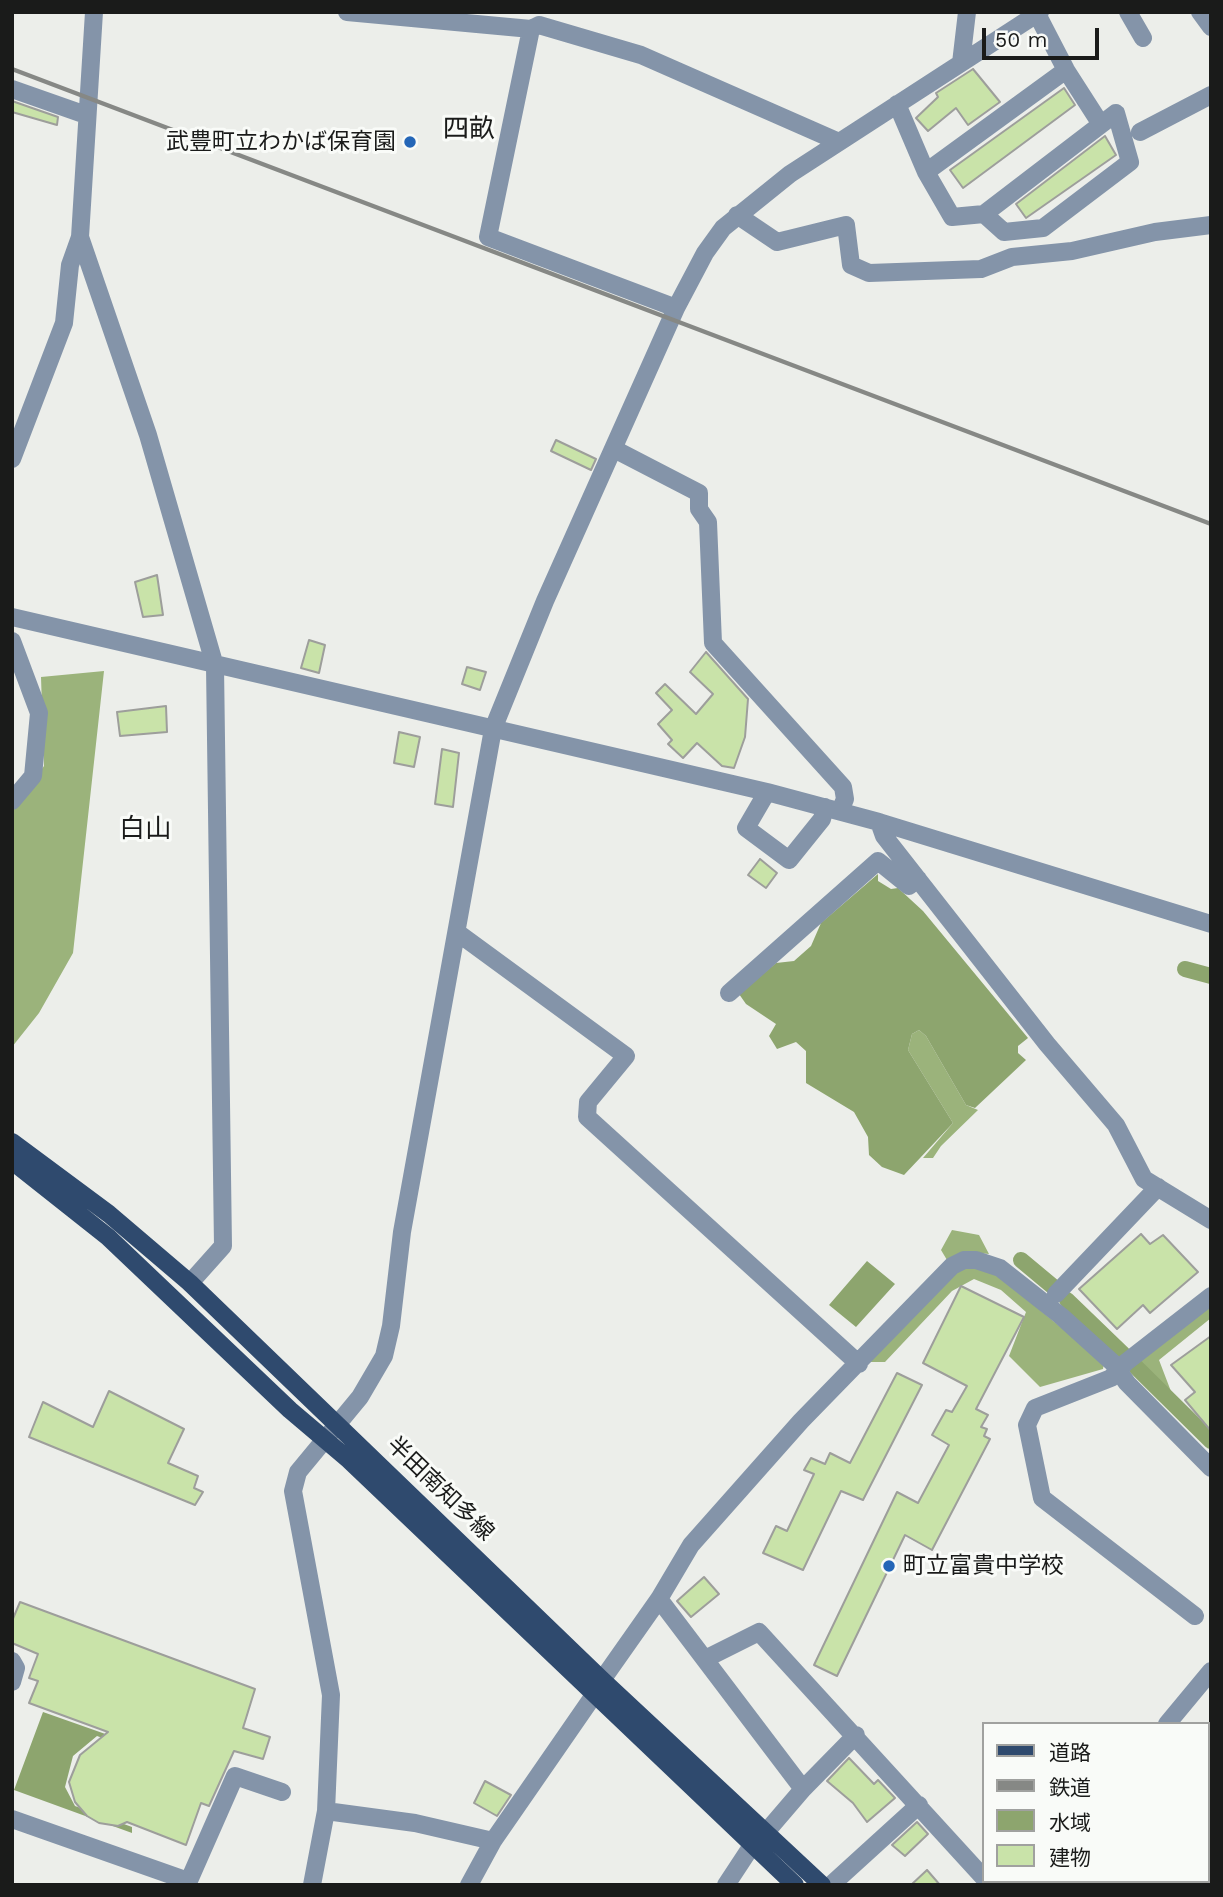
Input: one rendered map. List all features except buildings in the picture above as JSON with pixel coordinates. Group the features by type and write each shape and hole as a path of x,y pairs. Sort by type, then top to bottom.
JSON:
{"main road":[{"name":"半田南知多線","path":"12,1142 99,1206 190,1283 304,1395 337,1423 795,1885"},
{"name":"半田南知多線","path":"12,1161 108,1237 290,1410 598,1687 767,1831 822,1885"}],"street":[{"path":"12,459 64,323 70,265 80,237 94,12"},
{"path":"347,12 537,22 641,55 839,142"},
{"path":"961,63 967,12"},
{"path":"1128,12 1143,38"},
{"path":"1200,12 1211,27"},
{"path":"312,1885 326,1811 331,1695 293,1491 298,1472 372,1380 384,1356 391,1326 402,1232 493,729 545,601 676,308 705,253 737,215 790,174 1038,13 1066,70 1100,123"},
{"path":"537,22 488,237 676,308"},
{"path":"926,173 1066,70"},
{"path":"12,89 86,115"},
{"path":"1140,132 1211,94"},
{"path":"897,104 926,173 952,217 984,214 1116,113 1130,162 1043,228 1004,232 984,214"},
{"path":"737,215 777,242 846,225 851,265 869,273 981,269 1012,257 1072,251 1154,232 1211,225"},
{"path":"80,237 148,435 215,666 223,1246 190,1283"},
{"path":"614,449 699,493 699,509 708,522 713,643 843,787 845,799 821,819 789,860 746,828 767,792"},
{"path":"12,617 767,792 879,822 1211,924"},
{"path":"12,641 39,713 33,776 12,801"},
{"path":"879,822 884,836 918,880 1047,1044 1116,1125 1144,1179 1211,1220"},
{"path":"729,993 878,861 909,886 918,880"},
{"path":"458,933 626,1056 588,1102 587,1117 859,1364"},
{"path":"1056,1294 1158,1187"},
{"path":"469,1885 493,1841 659,1599 691,1545 808,1428 859,1364 953,1266 964,1260 976,1260 1007,1272 1119,1369 1127,1383 1211,1468"},
{"path":"1195,1616 1048,1505 1040,1494 1027,1425 1035,1408 1111,1378 1211,1296"},
{"path":"659,1599 803,1789"},
{"path":"705,1659 759,1632 982,1876"},
{"path":"12,1661 16,1668 12,1682"},
{"path":"1169,1722 1211,1671"},
{"path":"767,1831 803,1789 856,1735"},
{"path":"12,1819 187,1883 235,1776 282,1792"},
{"path":"831,1885 919,1805"},
{"path":"326,1811 415,1824 493,1841"},
{"path":"726,1885 753,1844"}],"shaded area":[{"path":"104,671 73,953 39,1013 12,1047 12,811 44,766 41,677"},
{"path":"919,1030 926,1036 966,1105 978,1110 941,1146 933,1158 923,1158 953,1123 908,1050 912,1034"},
{"path":"952,1230 979,1235 989,1254 967,1252 947,1260 941,1250"},
{"path":"977,1266 993,1271 1104,1363 1103,1369 1040,1387 1009,1356 1026,1312 1001,1290 974,1279 952,1291 885,1362 869,1362 959,1269"},
{"path":"1211,1305 1211,1318 1159,1360 1172,1394 1138,1361"}],"water":[{"path":"878,874 878,881 891,889 898,888 923,911 1028,1038 1018,1046 1018,1053 1026,1060 975,1108 966,1105 926,1036 919,1030 912,1034 908,1050 953,1123 904,1175 882,1167 869,1155 868,1137 854,1112 806,1083 806,1051 796,1042 777,1049 769,1036 776,1024 746,1004 739,994 776,963 794,961 811,946 821,923"},
{"path":"867,1261 895,1284 856,1327 829,1305"},
{"path":"43,1712 182,1761 180,1766 97,1736 73,1756 65,1787 75,1806 132,1827 132,1833 14,1790"}],"waterway":[{"path":"1185,969 1211,976"},
{"path":"1021,1260 1057,1290"},
{"path":"1067,1300 1123,1354"},
{"path":"1136,1367 1211,1441"}],"railway":[{"path":"12,69 1211,524"}],"place":[{"name":"武豊町立わかば保育園","path":"410,142"},
{"name":"町立富貴中学校","path":"889,1566"}],"district":[{"name":"四畝","path":"469,129"},
{"name":"白山","path":"145,829"}]}
